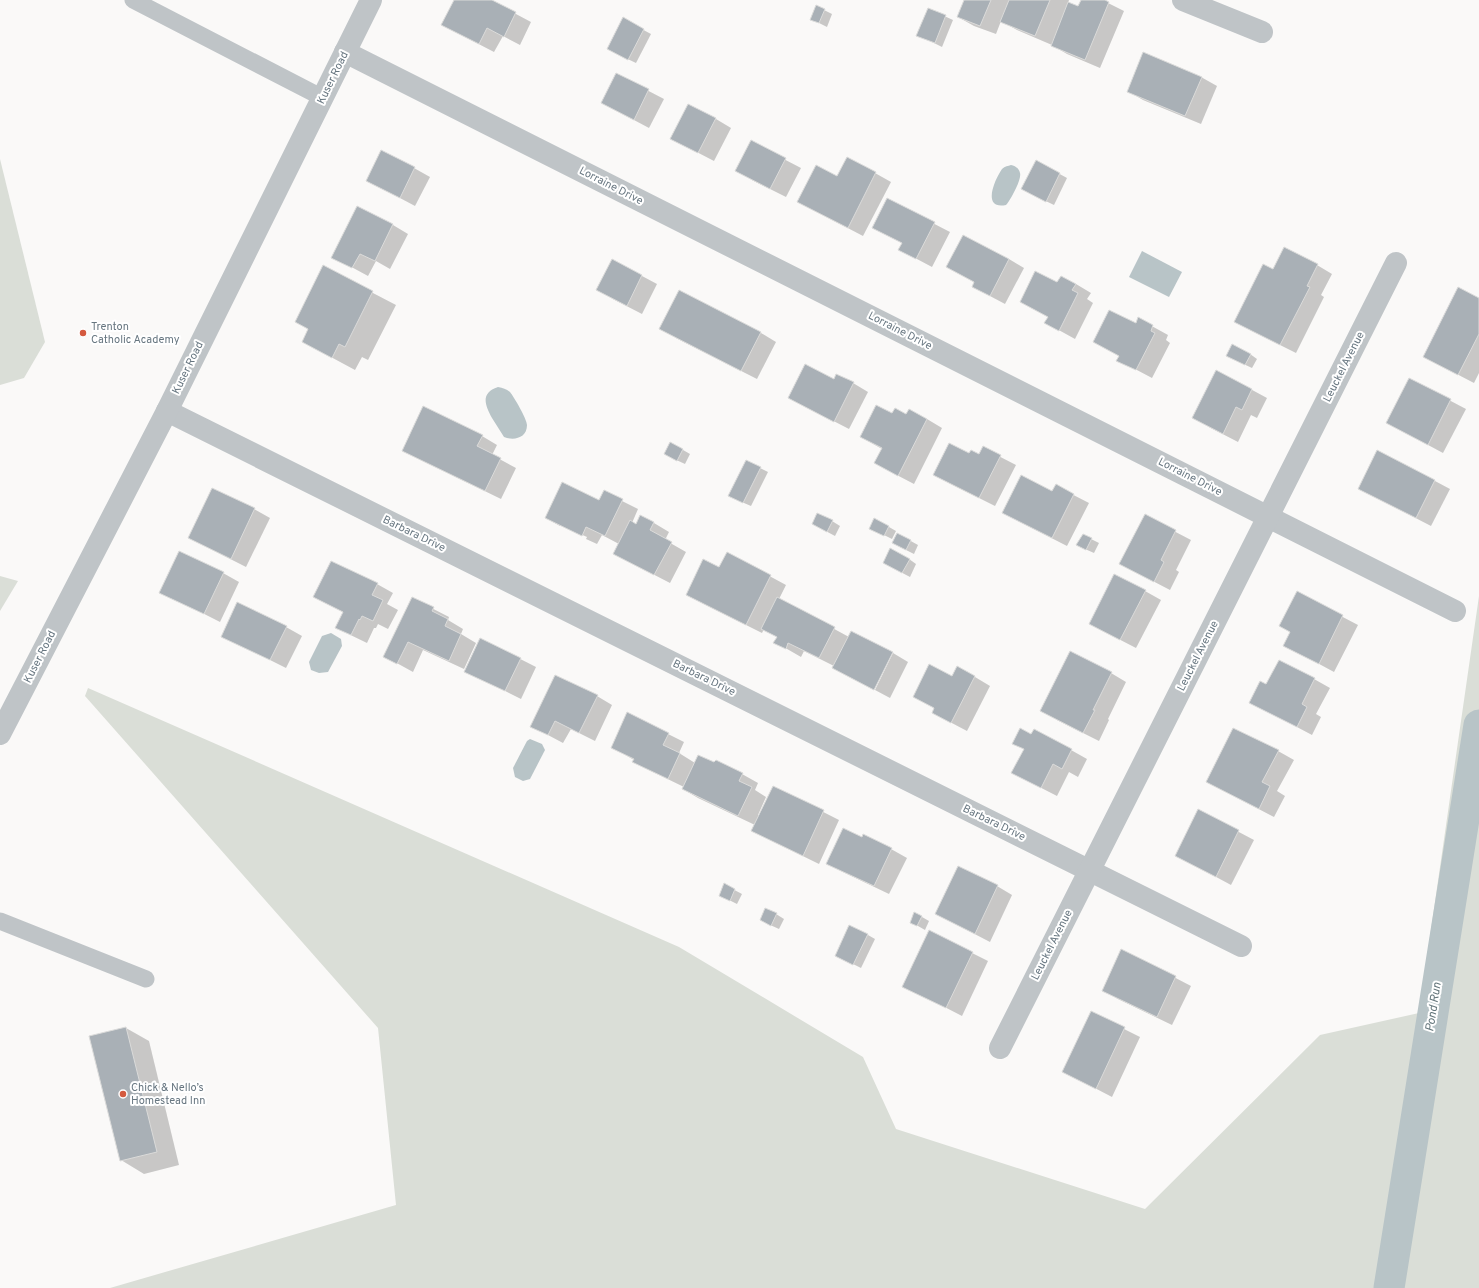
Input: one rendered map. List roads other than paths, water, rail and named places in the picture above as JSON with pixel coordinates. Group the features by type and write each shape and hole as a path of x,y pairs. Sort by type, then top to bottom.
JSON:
{"street":[{"name":"Kuser Road","path":"0,734 167,411 371,0"},
{"path":"1184,0 1262,32"},
{"name":"Lorraine Drive","path":"345,52 1455,611"},
{"name":"Leuckel Avenue","path":"1000,1048 1396,263"},
{"name":"Barbara Drive","path":"167,411 1241,946"}],"lane":[{"path":"133,0 323,98"},
{"path":"0,921 146,979"}],"waterway":[{"name":"Pond Run","path":"1389,1288 1479,725"}],"place":[{"name":"Trenton Catholic Academy","path":"83,333"},
{"name":"Chick & Nello’s Homestead Inn","path":"123,1094"}]}
